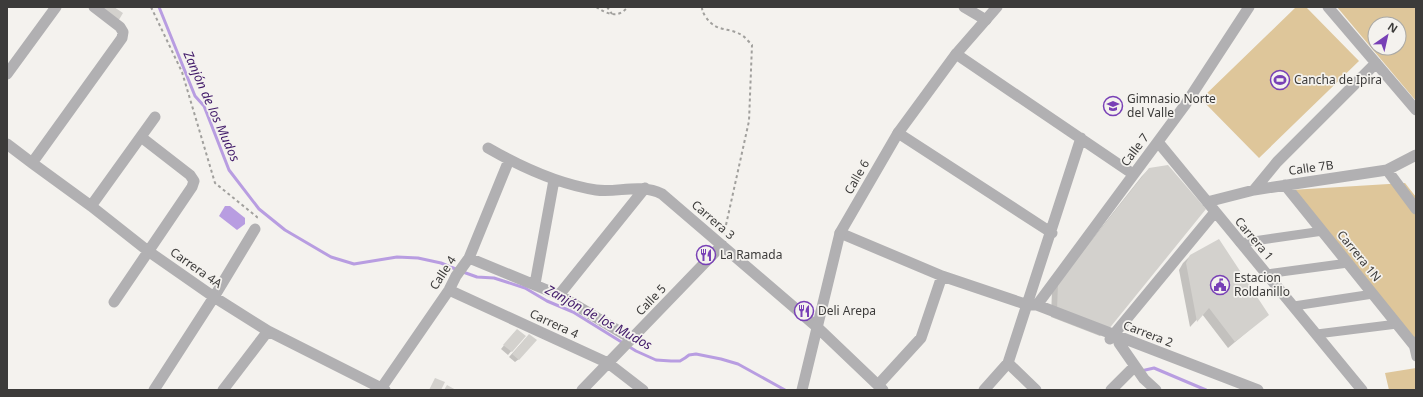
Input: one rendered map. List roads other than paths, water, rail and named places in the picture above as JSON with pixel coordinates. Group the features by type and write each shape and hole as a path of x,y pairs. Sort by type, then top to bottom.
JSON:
{"street":[{"path":"7,74 56,7"},
{"path":"32,163 122,38 123,32 120,27 94,7"},
{"path":"964,7 986,20"},
{"name":"Calle 6","path":"802,390 840,233 898,134 956,54 996,7"},
{"name":"Calle 7","path":"984,390 1008,363 1032,305 1185,105 1249,7"},
{"path":"1328,7 1416,110"},
{"path":"956,54 1133,174"},
{"path":"1254,190 1277,162 1376,63"},
{"path":"91,206 155,117"},
{"path":"898,134 1052,233"},
{"path":"114,302 192,187 194,181 190,175 141,137"},
{"path":"1032,305 1052,233 1082,138"},
{"name":"Carrera 1","path":"1158,142 1362,390"},
{"name":"Carrera 4A","path":"7,144 91,206 148,251 214,297 268,331 382,389"},
{"name":"Carrera 3","path":"488,148 508,160 554,180 596,190 646,188 662,194 817,328 881,387"},
{"name":"Calle 7B","path":"1207,202 1254,190 1387,170 1416,156"},
{"name":"Calle 4","path":"382,389 467,261 508,160"},
{"path":"1387,170 1416,209"},
{"path":"535,284 554,180"},
{"name":"Carrera 1N","path":"1285,185 1414,343"},
{"path":"559,295 646,188"},
{"path":"1156,390 1144,379 1114,339 1215,212"},
{"path":"154,390 214,297 255,229"},
{"path":"1240,243 1323,231"},
{"name":"Carrera 2","path":"840,233 942,276 1032,305 1034,310 1258,390"},
{"name":"Calle 5","path":"582,390 722,245"},
{"path":"467,261 535,284 559,295 628,344"},
{"path":"1266,274 1348,263"},
{"path":"881,387 921,338 942,276"},
{"name":"Carrera 4","path":"449,290 608,363 643,390"},
{"path":"1294,306 1373,294"},
{"path":"1317,334 1397,324"},
{"path":"224,390 268,331"},
{"name":"Carrera 2","path":"1114,339 1241,390"},
{"path":"1414,343 1416,357"},
{"path":"1008,363 1036,390"},
{"path":"1111,390 1136,367"}],"waterway":[{"name":"Zanjón de los Mudos","path":"159,7 195,96 204,106 229,170 259,209 285,230 331,257 354,264 397,257 418,258 441,263 458,270"},
{"name":"Zanjón de los Mudos","path":"463,272 477,277 494,278 525,288 547,301 573,312 636,351 656,360 680,361 689,355 696,354 721,359 738,364 785,390"},
{"name":"Zanjón de los Mudos","path":"1141,371 1154,368 1206,390"}],"place":[{"name":"Cancha de Ipira","path":"1280,80"},
{"name":"Gimnasio Norte del Valle","path":"1113,106"},
{"name":"La Ramada","path":"706,255"},
{"name":"Estacion Roldanillo","path":"1220,285"},
{"name":"Deli Arepa","path":"804,311"}]}
